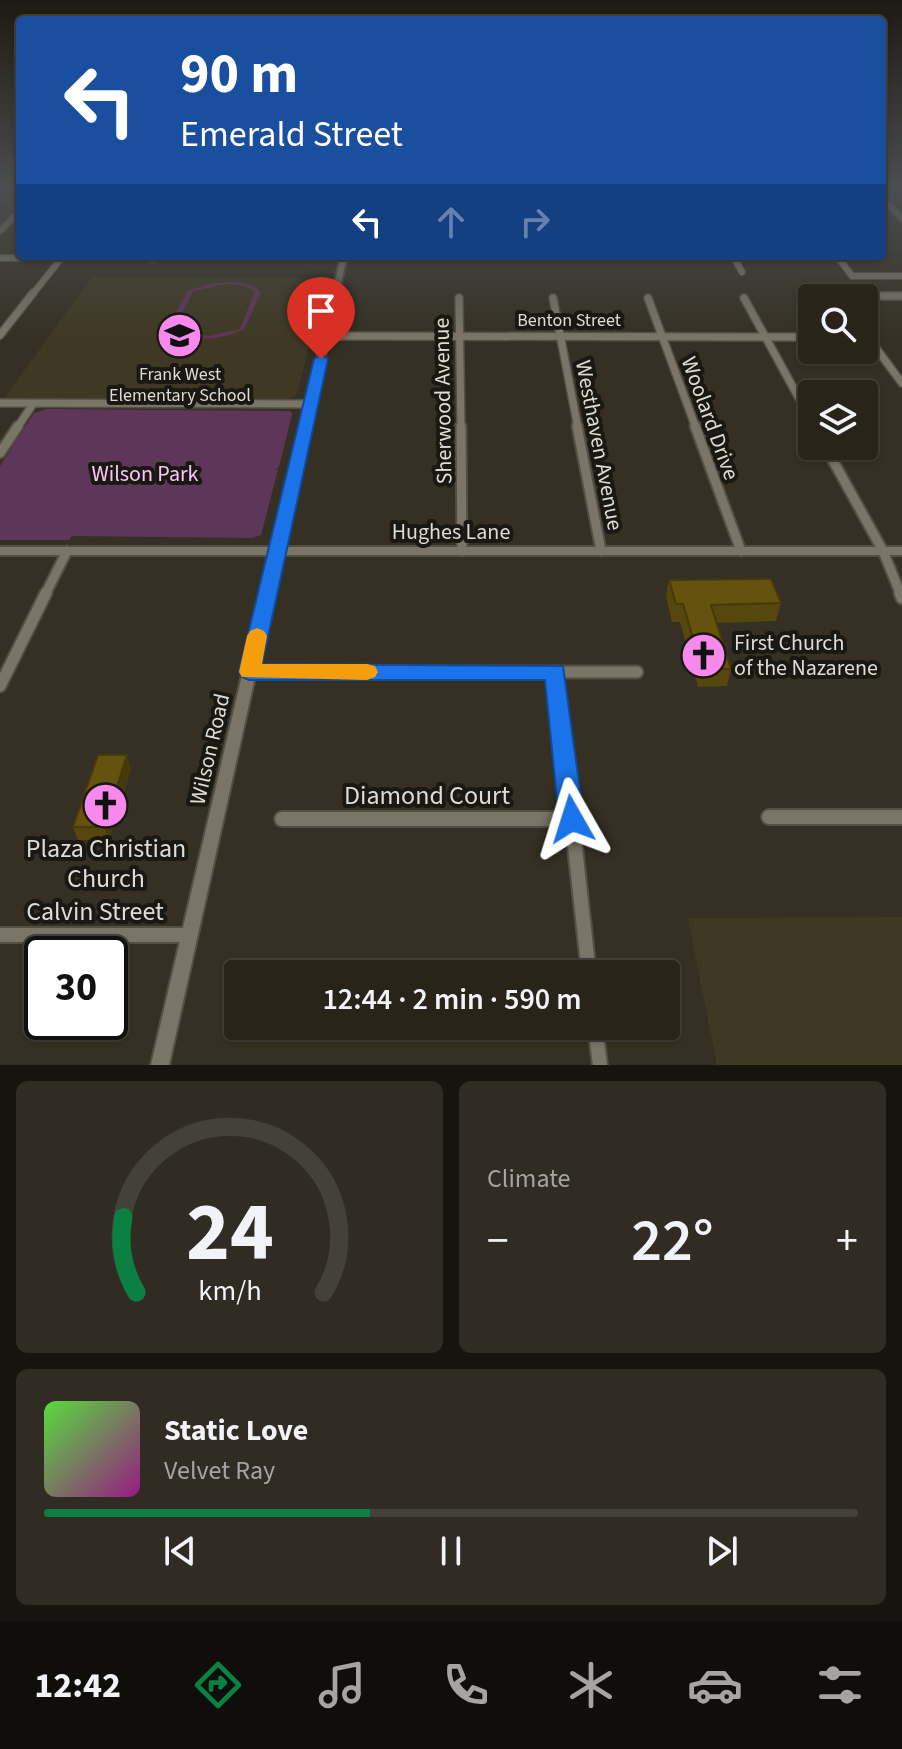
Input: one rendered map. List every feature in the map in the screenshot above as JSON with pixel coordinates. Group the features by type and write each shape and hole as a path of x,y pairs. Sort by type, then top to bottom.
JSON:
{"street":[{"path":"0,335 60,260"},
{"name":"Wilson Road","path":"160,1065 343,260"},
{"path":"735,260 742,272"},
{"path":"840,260 852,276 902,276"},
{"path":"878,296 902,296"},
{"name":"Sherwood Avenue","path":"459,298 462,551"},
{"name":"Westhaven Avenue","path":"553,298 601,551"},
{"name":"Woolard Drive","path":"648,298 741,551"},
{"path":"744,298 798,396"},
{"name":"Benton Street","path":"326,336 798,337"},
{"path":"878,352 902,383"},
{"path":"0,403 310,404"},
{"path":"0,453 33,404"},
{"path":"833,460 883,551 902,598"},
{"name":"Hughes Lane","path":"0,551 902,551"},
{"path":"0,686 67,551"},
{"path":"249,672 637,672"},
{"path":"555,672 587,960"},
{"path":"769,817 902,817"},
{"name":"Diamond Court","path":"282,819 572,819"},
{"name":"Calvin Street","path":"0,935 190,935"},
{"path":"597,1040 600,1065"}],"shaded area":[{"name":"Frank West Elementary School","path":"92,277 326,278 297,394 285,401 3,400"},
{"path":"902,917 902,1065 717,1065 688,918"}],"green space":[{"path":"239,282 256,287 261,293 244,329 227,336 207,338 187,337 170,330 169,325 188,290 215,283","holes":["227,284 245,286 255,291 240,329 209,336 179,331 176,325 193,291"]},
{"name":"Wilson Park","path":"47,409 290,411 292,414 279,467 275,469 278,470 261,535 252,538 72,536 69,540 0,540 0,466 34,413"}],"building":[{"path":"771,579 781,603 711,605 731,669 702,669 683,604 676,604 669,580"},
{"path":"98,755 127,755 104,827 73,827"}],"slow traffic":[{"path":"257,636 249,672 367,672"}],"place":[{"name":"Frank West Elementary School","path":"180,336"},
{"name":"First Church of the Nazarene","path":"703,655"},
{"name":"Plaza Christian Church","path":"106,805"}],"route":[{"path":"321,359 249,672 555,672 572,819"}]}
